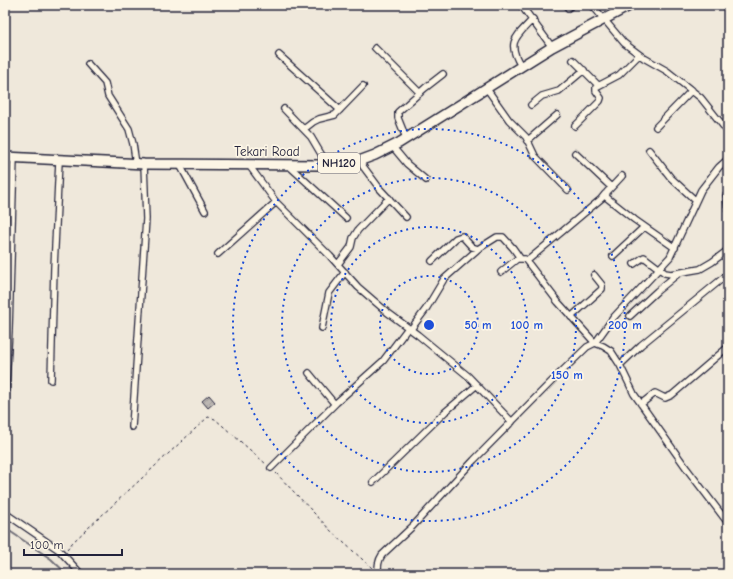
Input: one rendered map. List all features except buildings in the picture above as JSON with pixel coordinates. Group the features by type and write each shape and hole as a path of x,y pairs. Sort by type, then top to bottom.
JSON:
{"highway":[{"name":"Tekari Road","path":"9,158 180,165 327,164 359,161 375,155 406,138 552,47 631,5"}],"street":[{"path":"521,5 552,47"},
{"path":"592,5 603,20 624,43 639,55 667,71 692,90 707,104 728,132"},
{"path":"521,66 514,53 514,41 515,38 533,20"},
{"path":"375,48 420,93"},
{"path":"279,54 340,110"},
{"path":"574,126 600,101 600,96 595,89 598,85 619,75 639,55"},
{"path":"573,60 598,85"},
{"path":"88,64 105,83 108,96 129,129 140,164 146,219 132,427"},
{"path":"531,105 542,96 559,91 584,70"},
{"path":"406,138 398,115 400,110 443,74"},
{"path":"304,129 319,119 332,117 363,86"},
{"path":"486,89 506,117 524,134 535,156 568,190"},
{"path":"656,128 692,90"},
{"path":"284,109 316,143 327,164"},
{"path":"527,141 557,115"},
{"path":"392,146 408,164 426,180"},
{"path":"649,150 671,178 696,200"},
{"path":"575,153 611,187"},
{"path":"5,404 9,337 9,158"},
{"path":"378,574 379,560 382,555 413,526 474,460 587,347 595,343 613,318 670,257 696,200 709,178 728,159"},
{"path":"51,380 59,161"},
{"path":"359,161 380,189 406,217"},
{"path":"248,164 276,202 338,264 368,297 477,384 512,422"},
{"path":"288,164 346,218"},
{"path":"180,165 205,211"},
{"path":"527,261 601,199 622,176"},
{"path":"605,194 606,197 644,227 675,248"},
{"path":"726,196 728,209"},
{"path":"338,264 351,248 355,234 358,230 389,198"},
{"path":"218,254 276,202"},
{"path":"612,256 644,227"},
{"path":"432,261 460,236 478,249"},
{"path":"271,468 336,403 383,361 426,309 444,280 458,265 496,237 502,237 514,248 520,258"},
{"path":"634,264 642,258 646,258 659,269 668,274 703,268 728,250"},
{"path":"501,272 514,260 523,258 527,261 571,317 595,343 611,351 620,365 634,394 728,524"},
{"path":"322,328 329,294 345,272"},
{"path":"630,316 679,272"},
{"path":"620,365 641,345 728,274"},
{"path":"571,317 602,289 602,285 594,275"},
{"path":"641,404 655,393 664,398 668,398 728,347"},
{"path":"309,373 333,402 336,403"},
{"path":"373,482 445,412 477,384"},
{"path":"5,513 59,550 81,574"}],"path":[{"path":"63,554 73,542 208,417 215,419 282,478 333,533 372,569"}],"waterway":[{"path":"5,528 51,559 67,574"}]}
